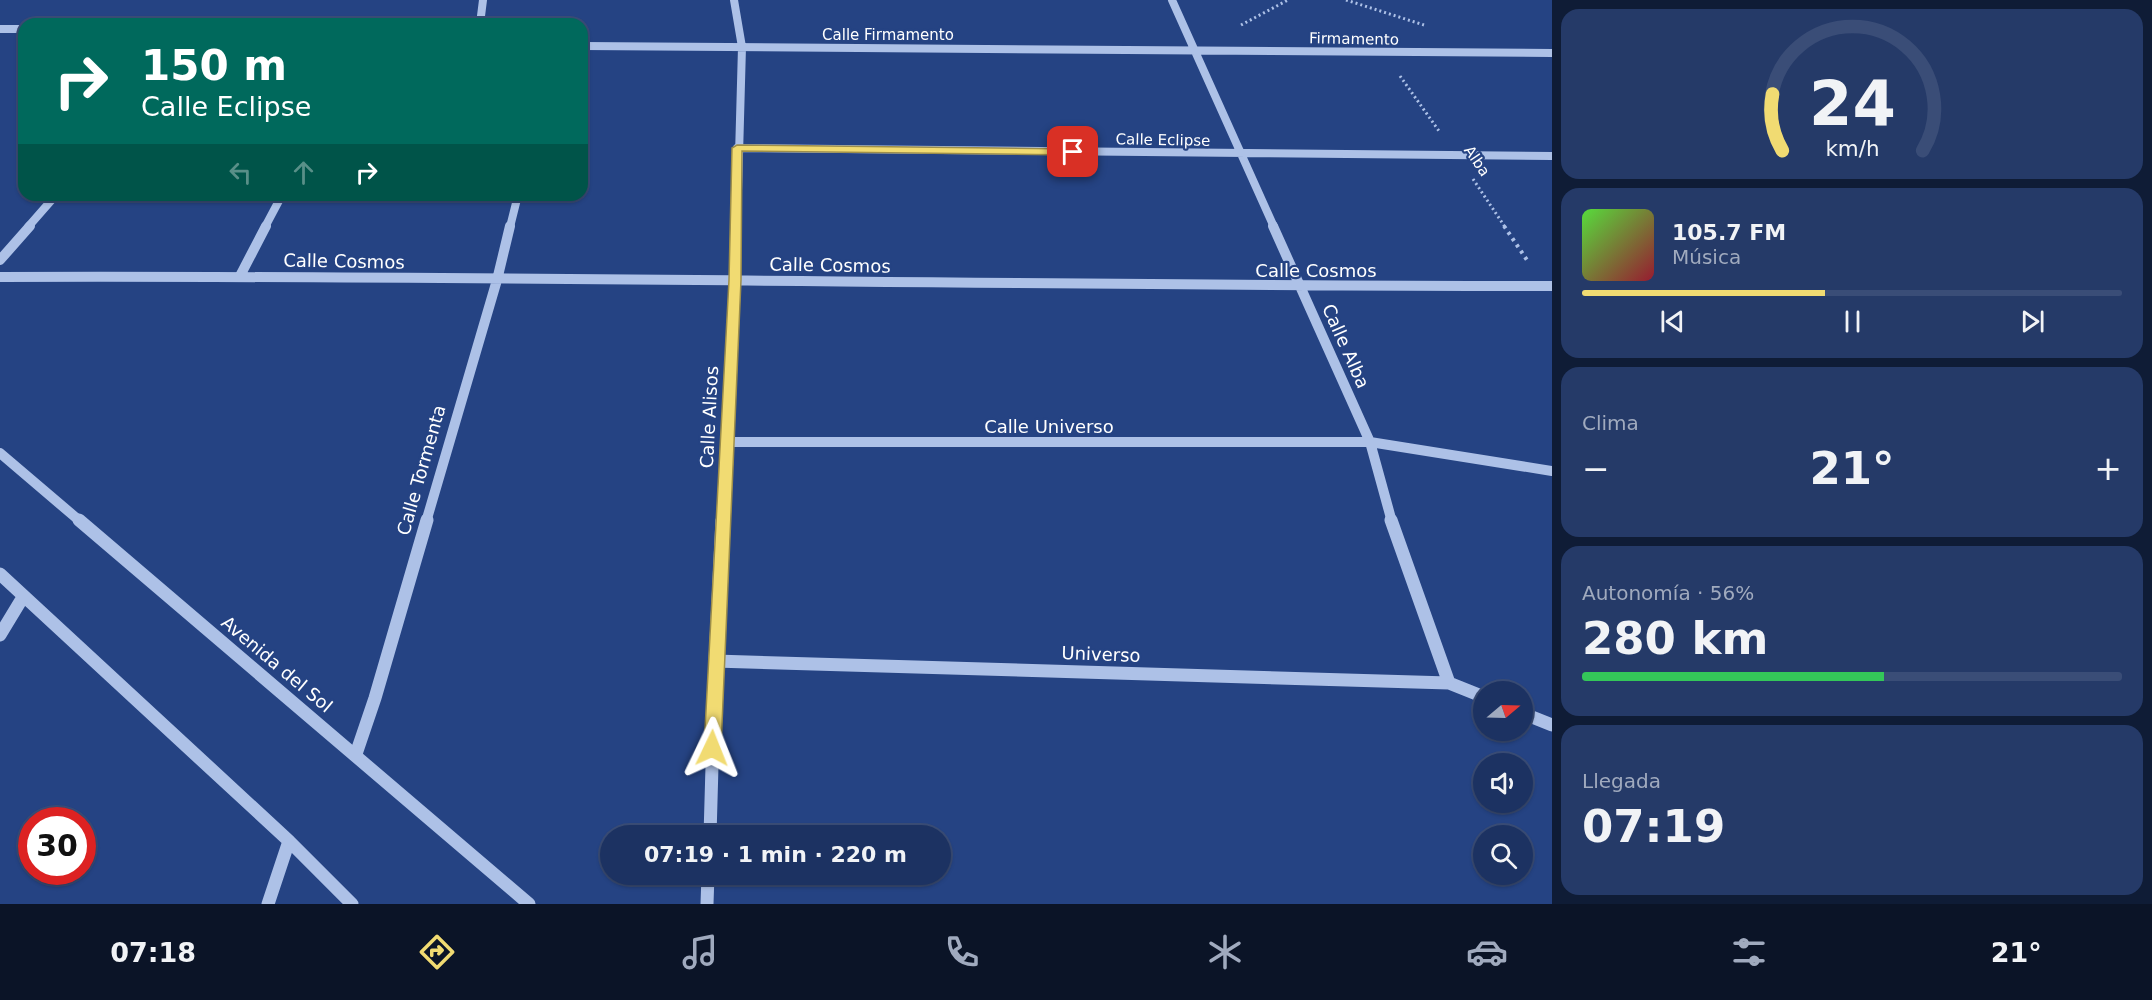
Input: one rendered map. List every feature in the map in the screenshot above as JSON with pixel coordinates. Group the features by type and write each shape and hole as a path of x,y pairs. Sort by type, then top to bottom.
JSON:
{"street":[{"path":"481,18 483,0"},
{"name":"Calle Alisos","path":"710,825 715,661 735,280 741,47 734,0"},
{"name":"Calle Alba","path":"1172,0 1370,442 1396,538 1449,683"},
{"path":"0,29 18,29"},
{"name":"Calle Firmamento","path":"588,46 1193,50"},
{"name":"Firmamento","path":"1193,50 1552,53"},
{"name":"Calle Eclipse","path":"737,148 1552,156"},
{"path":"0,260 51,201"},
{"path":"240,276 279,201"},
{"name":"Calle Tormenta","path":"356,754 375,698 497,280 517,201"},
{"name":"Calle Cosmos","path":"0,276 1548,286"},
{"name":"Calle Universo","path":"727,442 1370,442 1552,471"},
{"name":"Avenida del Sol","path":"0,453 356,754 529,904"},
{"path":"0,574 289,841 352,904"},
{"path":"0,635 23,597"},
{"name":"Universo","path":"715,661 1449,683 1473,693"},
{"path":"1533,717 1552,725"},
{"path":"268,904 289,841"},
{"path":"707,904 708,885"}],"path":[{"name":"Alba","path":"1383,53 1548,286"}],"route":[{"path":"712,748 735,280 737,148 1073,152"}]}
